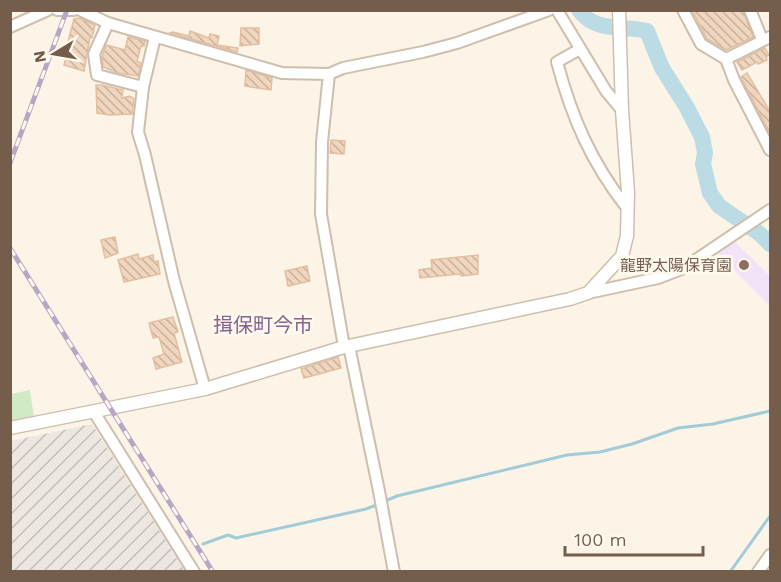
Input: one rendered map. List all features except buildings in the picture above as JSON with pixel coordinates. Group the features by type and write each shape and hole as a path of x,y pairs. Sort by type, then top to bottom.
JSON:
{"street":[{"path":"10,27 48,10"},
{"path":"57,10 75,10"},
{"path":"80,10 108,23 282,73 329,74 343,68 457,43 549,10"},
{"path":"556,10 606,91 622,110"},
{"path":"588,293 622,256 627,236 619,10"},
{"path":"683,10 701,44 726,59 734,80 771,150"},
{"path":"726,59 766,38 750,10"},
{"path":"108,23 94,54 97,75 143,87"},
{"path":"155,37 143,87 138,132 174,281 205,389"},
{"path":"580,49 557,62 581,133 596,164 627,208"},
{"path":"329,74 322,142 321,214 347,347 380,491 393,572"},
{"path":"10,428 205,389 347,347 658,278 684,268 771,210"},
{"path":"94,412 194,572"},
{"path":"758,572 771,555"}],"shaded area":[{"name":"龍野太陽保育園","path":"735,242 770,276 770,306 718,254"},
{"path":"92,424 185,571 11,571 11,441"}],"green space":[{"path":"30,390 34,418 11,422 11,394"}],"waterway":[{"path":"579,10 593,22 601,25 647,31 662,68 702,137 705,153 703,164 710,193 719,206 760,234 770,244"},
{"path":"385,501 397,496 567,455 600,452 678,428 713,424 770,411"},
{"path":"203,544 228,535 236,538 366,509 379,504"},
{"path":"730,572 770,516"}],"railway":[{"path":"10,163 67,10"},
{"path":"10,248 213,572"}],"place":[{"name":"龍野太陽保育園","path":"744,265"}],"district":[{"name":"揖保町今市","path":"263,325"}]}
